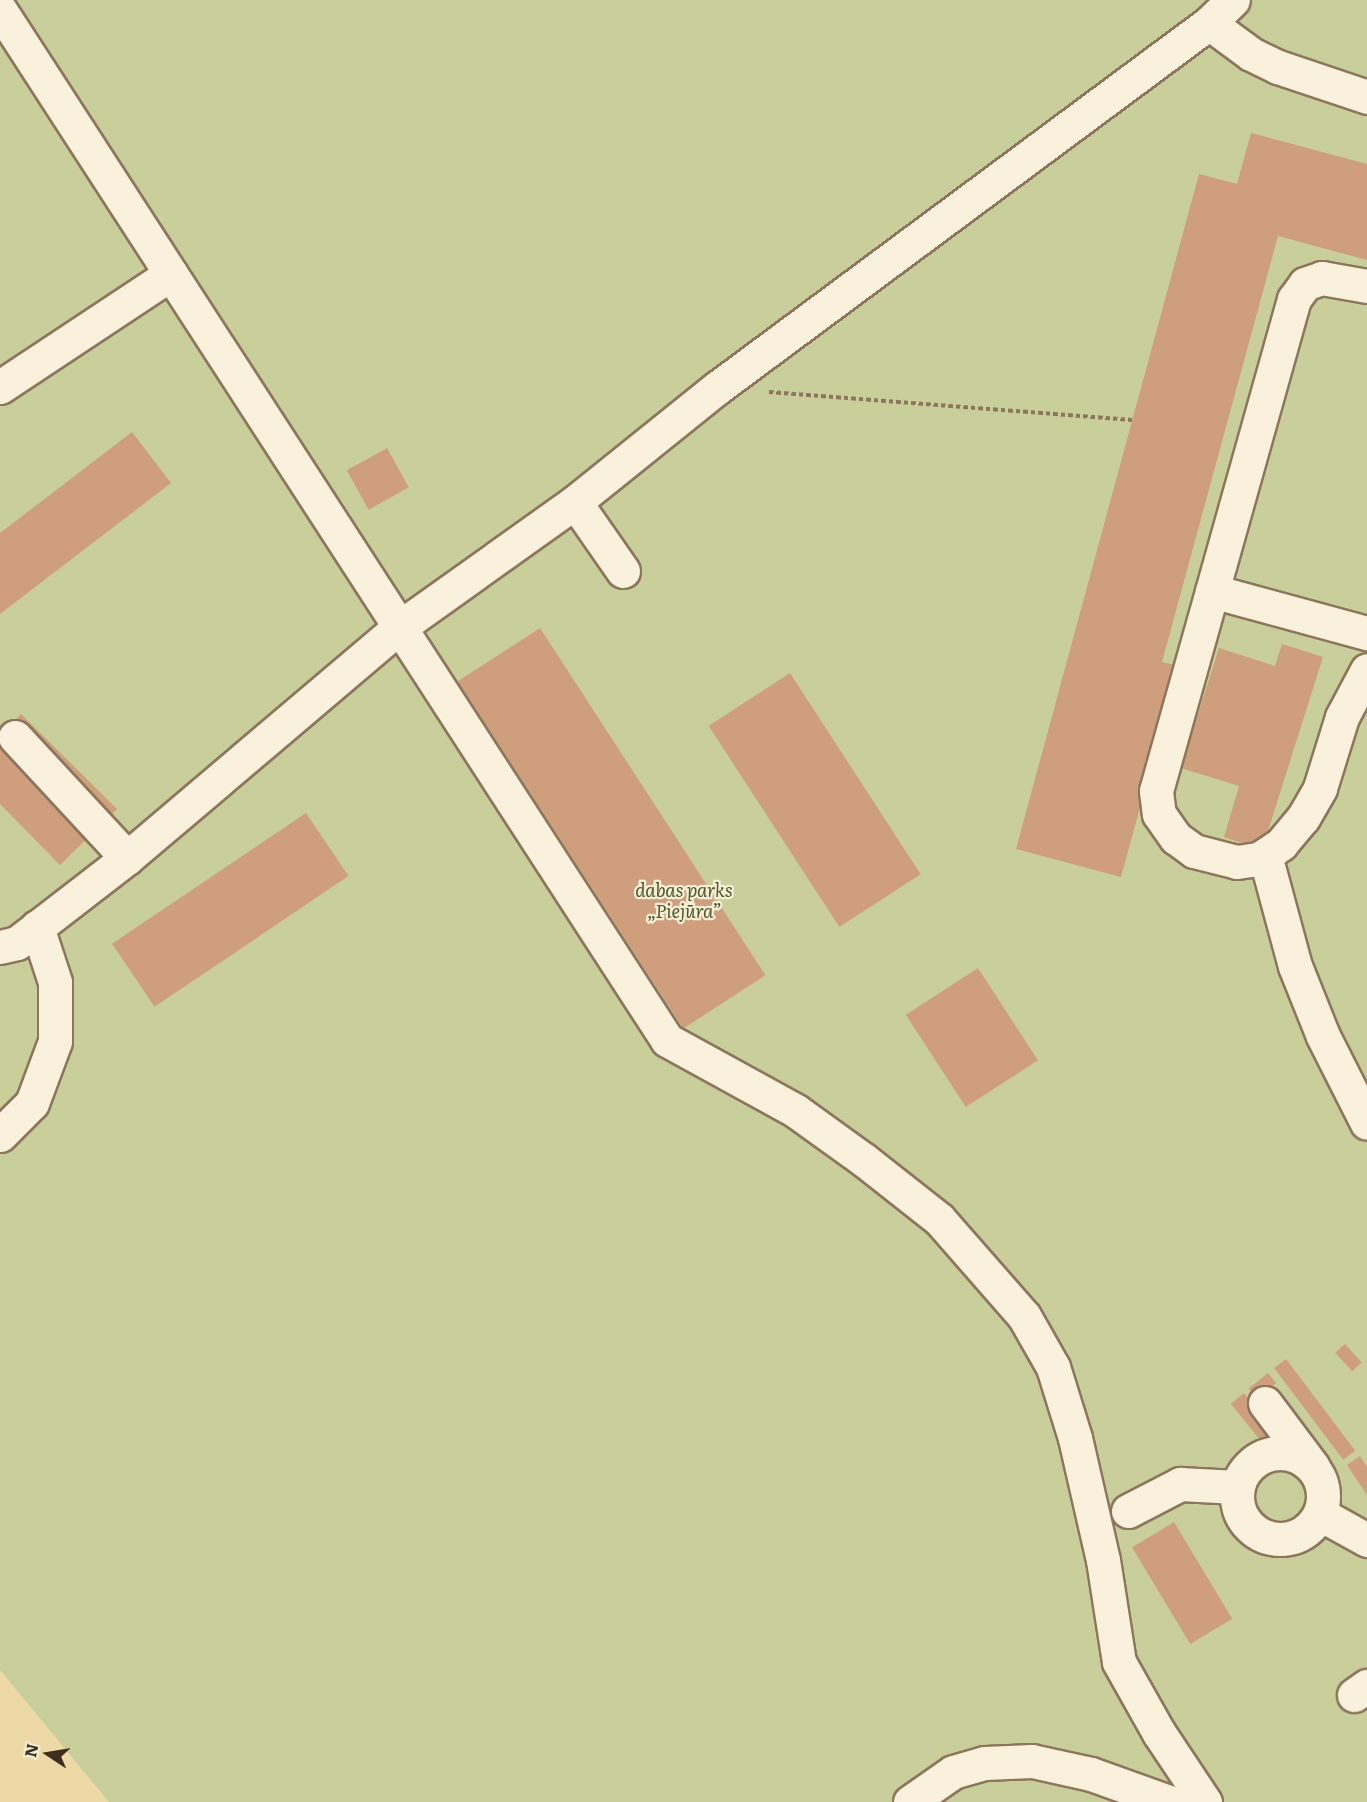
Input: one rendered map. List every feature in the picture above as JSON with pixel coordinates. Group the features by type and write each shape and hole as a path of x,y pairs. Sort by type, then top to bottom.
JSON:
{"lane":[{"path":"0,947 17,943 127,858 397,628 574,502 717,388 1209,23 1233,0"},
{"path":"0,10 397,628 667,1040 796,1111 864,1160 939,1219 1024,1316 1053,1366 1075,1438 1102,1560 1119,1662 1159,1733 1205,1802"},
{"path":"1209,23 1251,54 1278,67 1367,97"},
{"path":"0,387 171,274"},
{"path":"1367,286 1322,278 1305,284 1294,299 1156,791 1160,814 1176,838 1210,857 1237,862 1259,860 1281,844 1303,818 1320,788 1342,717 1367,670"},
{"path":"574,502 623,571"},
{"path":"1212,591 1367,633"},
{"path":"15,737 127,858"},
{"path":"1265,855 1295,966 1323,1036 1367,1123"},
{"path":"0,1135 32,1103 55,1041 55,982 37,927"},
{"path":"1265,1402 1316,1471 1324,1499 1320,1514 1300,1535 1273,1539 1248,1526 1240,1515 1237,1487 1251,1463 1271,1454 1293,1454 1316,1471"},
{"path":"1128,1511 1180,1484 1237,1487"},
{"path":"1320,1514 1367,1540"},
{"path":"910,1802 953,1772 986,1763 1032,1761 1090,1774 1169,1802"}],"path":[{"path":"717,388 1132,420"}],"green space":[{"name":"dabas parks „Piejūra”","path":"0,0 1367,0 1367,1802 0,1802"}],"sand":[{"path":"0,1670 109,1802 0,1802"}],"building":[{"path":"1251,133 1367,164 1367,260 1278,236 1162,662 1179,666 1121,877 1016,849 1199,174 1237,184"},
{"path":"132,432 171,483 0,614 0,533"},
{"path":"387,448 409,487 369,510 347,470"},
{"path":"540,628 765,975 683,1029 458,681"},
{"path":"1282,644 1323,657 1262,850 1224,837 1239,786 1181,768 1219,648 1275,666"},
{"path":"790,673 921,874 839,927 709,726"},
{"path":"21,714 117,809 60,865 0,804 0,736"},
{"path":"306,813 348,876 155,1007 112,944"},
{"path":"978,968 1038,1060 966,1107 906,1015"},
{"path":"1345,1344 1362,1363 1352,1371 1335,1353"},
{"path":"1286,1359 1355,1451 1343,1460 1274,1368"},
{"path":"1268,1373 1276,1383 1257,1399 1249,1389"},
{"path":"1244,1393 1281,1438 1267,1449 1231,1404"},
{"path":"1360,1456 1367,1467 1367,1495 1347,1465"},
{"path":"1174,1522 1232,1619 1190,1644 1132,1547"}]}
